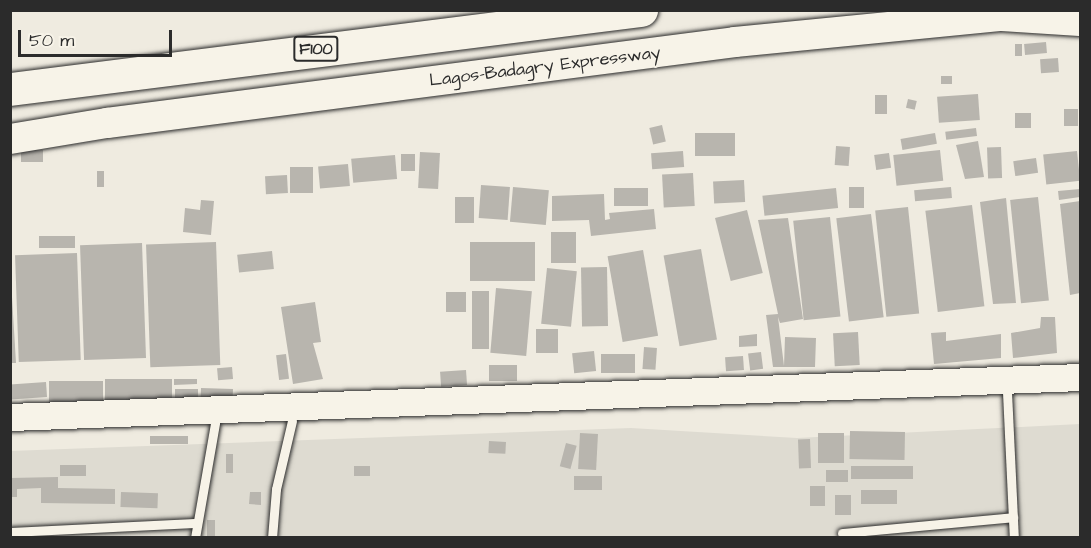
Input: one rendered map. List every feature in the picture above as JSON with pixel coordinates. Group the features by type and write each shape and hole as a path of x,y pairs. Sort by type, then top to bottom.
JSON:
{"highway":[{"name":"F100","path":"15,88 641,10"}],"main road":[{"name":"Lagos-Badagry Expressway","path":"10,140 107,123 735,42 1002,16 1080,21"},
{"path":"10,417 1080,377"},
{"path":"10,429 292,421 1080,389"}],"lane":[{"path":"15,88 595,10"},
{"path":"1007,392 1014,537"},
{"path":"272,537 276,489 292,421"},
{"path":"195,537 195,523 215,423"},
{"path":"842,533 1013,517"},
{"path":"10,532 195,523"}],"shaded area":[{"path":"1080,424 1080,537 11,537 10,451 631,428 797,438"}],"building":[{"path":"1046,42 1047,53 1025,55 1024,44"},
{"path":"1015,44 1022,44 1022,56 1015,56"},
{"path":"1058,58 1059,72 1041,73 1040,59"},
{"path":"941,76 952,76 952,84 941,84"},
{"path":"978,94 980,120 939,123 937,97"},
{"path":"875,95 887,95 887,114 875,114"},
{"path":"908,99 917,101 915,110 906,108"},
{"path":"1064,109 1078,109 1078,126 1064,126"},
{"path":"1015,113 1031,113 1031,128 1015,128"},
{"path":"662,125 666,142 653,144 649,128"},
{"path":"976,128 977,136 946,140 945,132"},
{"path":"695,133 735,133 735,156 695,156"},
{"path":"935,133 937,144 902,150 901,139"},
{"path":"978,141 984,177 965,179 956,145"},
{"path":"836,146 850,147 849,166 835,165"},
{"path":"987,147 1001,147 1002,178 988,178"},
{"path":"21,150 43,150 43,162 21,162"},
{"path":"940,150 943,181 896,186 893,155"},
{"path":"683,151 684,167 652,169 651,153"},
{"path":"1077,151 1080,181 1046,184 1043,155"},
{"path":"420,152 440,153 438,189 418,188"},
{"path":"889,153 891,168 876,170 874,155"},
{"path":"401,154 415,154 415,171 401,171"},
{"path":"395,155 397,179 353,183 351,159"},
{"path":"1036,158 1038,173 1015,176 1013,161"},
{"path":"348,164 350,186 320,189 318,167"},
{"path":"290,167 313,167 313,193 290,193"},
{"path":"97,171 104,171 104,187 97,187"},
{"path":"693,173 695,206 664,208 662,175"},
{"path":"287,175 288,193 266,194 265,176"},
{"path":"744,180 745,202 714,204 713,182"},
{"path":"481,185 510,187 508,220 479,218"},
{"path":"513,187 549,190 546,225 510,222"},
{"path":"849,187 864,187 864,208 849,208"},
{"path":"951,187 952,198 915,201 914,190"},
{"path":"614,188 648,188 648,206 614,206"},
{"path":"836,188 838,208 764,216 762,196"},
{"path":"1080,189 1080,197 1059,200 1058,191"},
{"path":"604,194 605,220 610,219 609,213 654,209 656,229 591,236 589,220 552,221 552,196"},
{"path":"455,197 474,197 474,223 455,223"},
{"path":"1038,197 1049,300 1021,303 1010,200"},
{"path":"1006,198 1016,303 993,304 980,202"},
{"path":"201,200 214,201 211,235 183,232 185,208 200,210"},
{"path":"1080,201 1080,293 1070,295 1060,204"},
{"path":"972,205 984,306 938,312 925,211"},
{"path":"908,207 919,313 886,317 875,210"},
{"path":"747,210 763,273 731,281 715,218"},
{"path":"871,214 884,317 849,321 836,218"},
{"path":"830,217 840,316 804,320 793,221"},
{"path":"788,218 803,319 780,323 778,317 784,366 785,337 816,338 815,367 773,367 766,315 778,314 758,220"},
{"path":"551,232 576,232 576,263 551,263"},
{"path":"39,236 75,236 75,248 39,248"},
{"path":"216,242 220,365 150,367 146,244"},
{"path":"470,242 535,242 535,281 470,281"},
{"path":"142,243 146,358 84,360 80,245"},
{"path":"701,249 717,340 680,346 664,256"},
{"path":"643,250 658,336 623,342 608,256"},
{"path":"272,251 274,269 239,273 237,255"},
{"path":"77,253 81,360 19,362 15,255"},
{"path":"10,264 16,363 10,363"},
{"path":"581,267 607,267 608,326 582,326"},
{"path":"547,268 577,271 571,327 541,324"},
{"path":"496,288 532,291 526,356 490,353"},
{"path":"472,291 489,291 489,349 472,349"},
{"path":"446,292 466,292 466,312 446,312"},
{"path":"315,302 321,342 313,343 323,379 293,384 281,307"},
{"path":"1041,317 1055,317 1057,353 1013,358 1011,333 1040,328"},
{"path":"536,329 558,329 558,353 536,353"},
{"path":"858,332 860,365 835,366 833,333"},
{"path":"946,332 946,341 1001,334 1001,358 934,364 931,333"},
{"path":"757,334 757,346 739,347 739,336"},
{"path":"644,347 657,348 655,370 642,369"},
{"path":"594,351 596,371 574,373 572,353"},
{"path":"761,352 763,369 750,370 748,354"},
{"path":"286,354 289,379 279,380 276,355"},
{"path":"601,354 635,354 635,373 601,373"},
{"path":"743,356 744,370 726,371 725,357"},
{"path":"489,365 517,365 517,381 489,381"},
{"path":"232,367 233,379 218,380 217,368"},
{"path":"466,370 467,385 441,387 440,372"},
{"path":"105,379 172,379 172,402 105,402"},
{"path":"174,379 197,379 197,384 174,385"},
{"path":"49,381 103,381 103,404 49,404"},
{"path":"46,382 47,397 11,399 10,385"},
{"path":"201,388 233,389 233,399 201,398"},
{"path":"175,389 198,389 198,398 175,398"},
{"path":"850,431 905,432 905,460 850,459"},
{"path":"580,433 598,434 596,470 578,469"},
{"path":"818,433 844,433 844,463 818,463"},
{"path":"150,436 188,436 188,444 150,444"},
{"path":"798,439 810,439 811,468 799,468"},
{"path":"489,441 506,442 505,454 488,453"},
{"path":"566,443 577,446 570,469 560,466"},
{"path":"226,454 233,454 233,473 226,473"},
{"path":"60,465 86,465 86,476 60,476"},
{"path":"354,466 370,466 370,476 354,476"},
{"path":"851,466 913,466 913,479 851,479"},
{"path":"826,470 848,470 848,482 826,482"},
{"path":"574,476 602,476 602,490 574,490"},
{"path":"58,477 58,488 115,489 115,504 41,503 41,488 17,489 17,497 10,497 10,478"},
{"path":"810,486 825,486 825,506 810,506"},
{"path":"861,490 897,490 897,504 861,504"},
{"path":"121,492 158,493 157,508 120,507"},
{"path":"250,492 261,492 261,505 249,504"},
{"path":"835,495 851,495 851,515 835,515"},
{"path":"207,520 215,520 215,537 207,537"}]}
